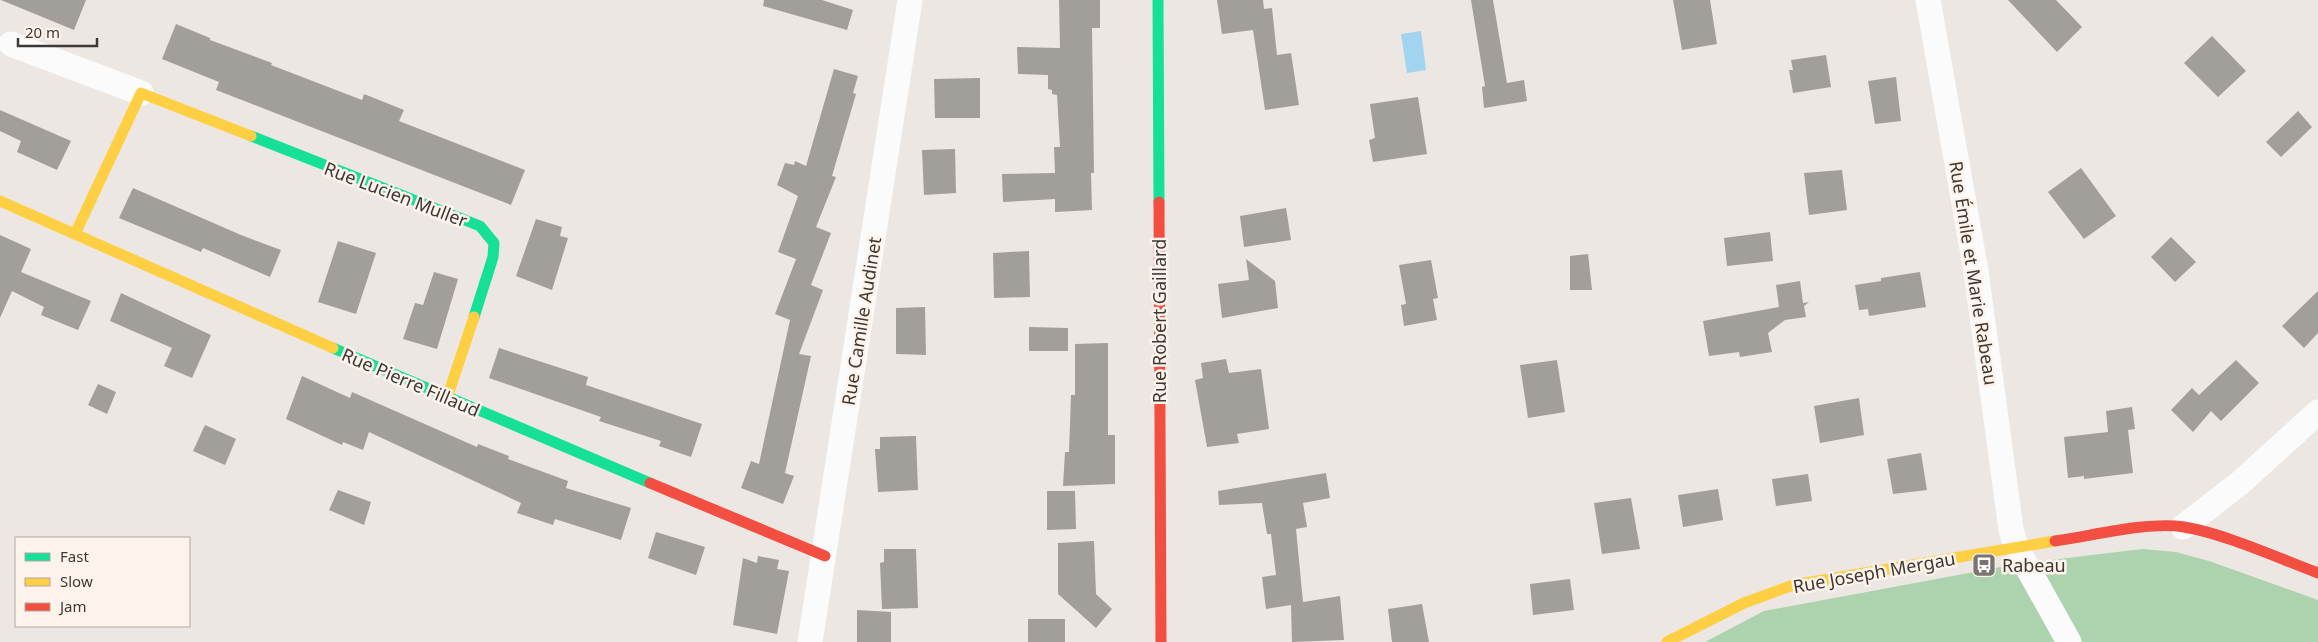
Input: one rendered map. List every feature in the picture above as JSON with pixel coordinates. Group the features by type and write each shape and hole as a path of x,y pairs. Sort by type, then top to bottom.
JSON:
{"street":[{"name":"Rue Camille Audinet","path":"810,642 825,556 910,0"},
{"name":"Rue Robert Gaillard","path":"1158,0 1161,642"},
{"name":"Rue Émile et Marie Rabeau","path":"1928,0 1976,271 2011,529 2016,547 2069,642"},
{"name":"Rue Lucien Muller","path":"11,44 480,226 488,233 494,243 493,257 447,398"},
{"path":"75,234 141,93"},
{"name":"Rue Pierre Fillaud","path":"0,201 447,398 825,556"},
{"path":"2183,527 2240,483 2318,412"},
{"name":"Rue Joseph Mergau","path":"1667,642 1742,603 1765,593 1793,585 2016,547 2150,527 2183,527 2211,534 2318,573"}],"green space":[{"path":"2142,549 2176,552 2209,561 2318,600 2318,642 1705,642 1764,611 2017,564"}],"water":[{"path":"1421,31 1426,70 1407,73 1401,34"}],"building":[{"path":"1,0 86,0 74,30"},
{"path":"764,0 822,0 853,10 847,30 763,6"},
{"path":"1059,0 1100,0 1100,28 1092,28 1094,173 1091,173 1092,210 1055,212 1055,199 1003,202 1002,174 1055,173 1054,147 1060,147 1057,95 1052,94 1052,90 1048,89 1048,75 1018,74 1017,47 1060,48"},
{"path":"1217,0 1263,0 1264,9 1272,8 1277,55 1291,53 1299,105 1265,110 1253,30 1222,34"},
{"path":"1471,0 1493,0 1507,83 1524,80 1527,101 1484,108 1482,87 1485,86"},
{"path":"1673,0 1710,0 1717,44 1682,50"},
{"path":"2008,0 2056,0 2082,27 2057,52"},
{"path":"176,24 210,38 210,40 272,63 271,65 362,100 364,94 404,110 399,121 525,170 511,205 216,90 219,82 162,59"},
{"path":"2212,36 2246,71 2218,97 2184,63"},
{"path":"1826,55 1831,87 1793,93 1789,70 1793,70 1791,60"},
{"path":"834,69 858,76 853,93 856,94 832,176 836,177 816,227 831,233 811,285 823,290 799,354 811,356 785,473 794,476 783,504 741,488 751,461 759,464 790,320 775,314 796,259 778,252 798,196 777,185 785,163 794,165 795,161 806,166"},
{"path":"1896,77 1901,121 1875,124 1868,81"},
{"path":"980,78 980,118 935,118 934,79"},
{"path":"1418,97 1427,154 1373,162 1369,140 1375,138 1370,104"},
{"path":"0,110 71,141 57,170 17,152 21,141 0,131"},
{"path":"2298,111 2312,127 2281,157 2266,142"},
{"path":"955,149 956,193 924,195 922,150"},
{"path":"2081,168 2116,216 2084,239 2048,192"},
{"path":"1842,170 1847,210 1809,215 1804,173"},
{"path":"133,188 241,235 281,250 270,277 203,248 201,252 119,218"},
{"path":"1286,208 1291,240 1244,247 1240,216"},
{"path":"536,219 562,227 560,236 568,238 552,290 516,276"},
{"path":"1770,232 1773,261 1727,266 1724,238"},
{"path":"0,235 31,249 21,272 91,301 78,330 41,315 44,307 12,291 0,318"},
{"path":"2171,237 2196,262 2175,282 2151,257"},
{"path":"338,241 376,253 356,314 318,302"},
{"path":"1029,251 1030,297 994,298 993,253"},
{"path":"1588,254 1592,290 1570,290 1570,256"},
{"path":"1246,259 1275,281 1278,308 1222,318 1218,284 1249,280"},
{"path":"1431,260 1438,298 1433,299 1437,320 1404,326 1401,305 1406,304 1399,265"},
{"path":"434,272 458,279 437,349 403,339 415,303 423,305"},
{"path":"1920,272 1926,307 1869,316 1868,309 1859,310 1855,285 1881,281 1881,278"},
{"path":"1800,281 1803,303 1809,302 1804,306 1806,317 1785,320 1768,333 1772,352 1740,357 1739,352 1709,356 1703,321 1779,307 1776,285"},
{"path":"2318,291 2318,333 2304,348 2282,326"},
{"path":"121,293 211,335 192,378 164,366 172,348 110,321"},
{"path":"925,307 926,355 896,354 896,308"},
{"path":"1029,327 1068,328 1068,351 1029,351"},
{"path":"1108,343 1108,435 1115,435 1115,484 1063,486 1065,452 1069,452 1071,395 1075,395 1075,344"},
{"path":"499,348 588,377 586,385 702,424 691,457 659,446 661,441 599,421 601,417 489,378"},
{"path":"1226,359 1229,373 1261,369 1269,429 1237,434 1239,443 1207,447 1195,380 1203,378 1201,363"},
{"path":"1557,360 1565,412 1528,418 1520,365"},
{"path":"2236,360 2259,383 2221,421 2211,411 2193,432 2171,410 2192,388 2199,395"},
{"path":"302,376 350,398 352,392 477,447 478,444 509,456 508,459 568,481 566,488 631,508 621,540 555,519 553,525 517,513 521,503 369,432 363,450 343,442 342,445 286,419"},
{"path":"98,384 116,392 107,414 88,405"},
{"path":"1859,398 1864,435 1820,443 1814,406"},
{"path":"2132,407 2135,429 2128,430 2133,473 2084,479 2084,476 2068,478 2064,437 2108,432 2106,411"},
{"path":"205,425 236,439 225,465 193,451"},
{"path":"916,436 918,490 878,492 875,449 880,449 880,437"},
{"path":"1921,453 1927,490 1893,494 1887,459"},
{"path":"1326,473 1330,498 1303,503 1307,527 1296,529 1303,602 1340,596 1344,640 1292,642 1291,605 1266,609 1262,577 1276,575 1271,534 1267,534 1262,503 1219,505 1218,491"},
{"path":"1808,474 1812,501 1776,506 1772,479"},
{"path":"1718,489 1723,520 1683,527 1678,495"},
{"path":"338,490 371,502 364,525 329,510"},
{"path":"1047,491 1075,491 1076,529 1047,530"},
{"path":"1631,498 1640,549 1602,554 1594,503"},
{"path":"656,532 705,547 696,575 648,558"},
{"path":"1094,541 1096,594 1112,609 1096,628 1058,594 1058,543"},
{"path":"884,549 916,549 918,608 882,609 880,563 884,562"},
{"path":"758,556 779,560 777,569 789,571 777,634 733,625 743,558 757,563"},
{"path":"1570,579 1574,610 1533,615 1530,584"},
{"path":"1422,604 1429,642 1392,642 1388,609"},
{"path":"857,610 891,612 891,642 857,642"},
{"path":"1028,619 1065,619 1065,642 1028,642"}],"traffic: fast":[{"path":"1158,0 1159,202"},
{"path":"251,136 480,226 494,243 493,257 474,317"},
{"path":"333,348 650,483"}],"traffic: slow":[{"path":"75,234 141,93 251,136"},
{"path":"0,201 333,348"},
{"path":"447,398 474,317"},
{"path":"1667,642 1744,603 1793,585 2055,541"}],"traffic: jam":[{"path":"1159,202 1161,642"},
{"path":"650,483 825,556"},
{"path":"2055,541 2137,527 2184,527 2217,535 2318,573"}],"place":[{"name":"Rabeau","path":"1984,565"}]}
